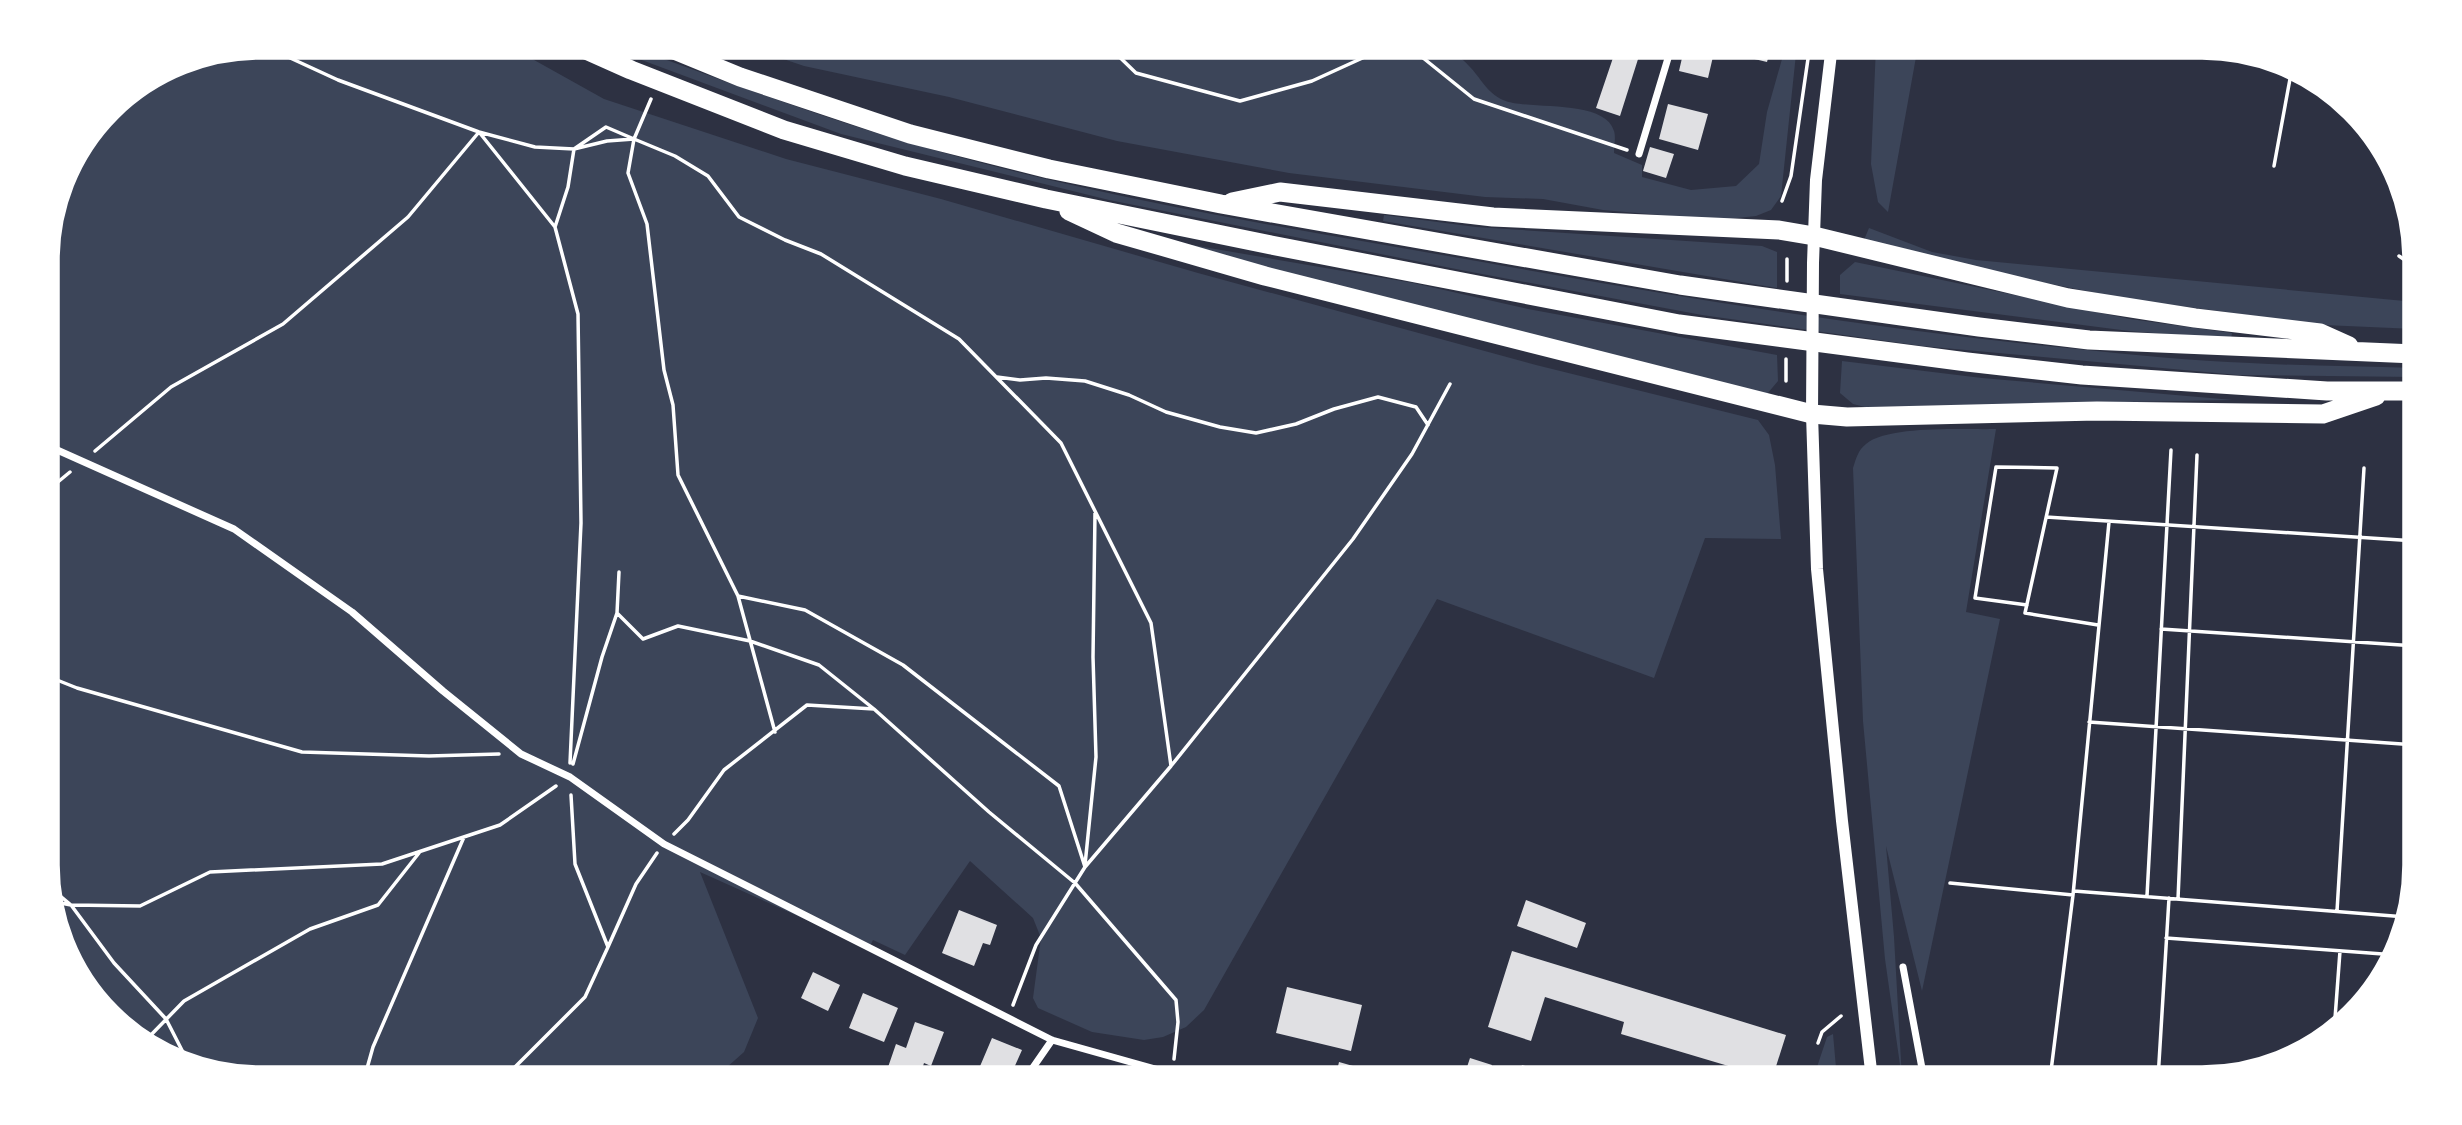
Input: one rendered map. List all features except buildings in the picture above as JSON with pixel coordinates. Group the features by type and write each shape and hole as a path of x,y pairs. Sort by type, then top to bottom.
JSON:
{"highway":[{"path":"603,58 784,130 905,166 1046,199 1679,324 2082,375 2326,391 2404,391"},
{"path":"692,58 740,77 910,134 1049,169 1221,204 1680,285 2089,340 2404,353"},
{"path":"1221,204 1280,192 1493,217 1779,230 1814,236 2068,298 2195,318 2320,333 2361,351"},
{"path":"1046,199 1116,233 1265,276 1812,414 1847,416 2097,411 2323,414 2391,391"}],"street":[{"path":"1639,154 1668,58"},
{"path":"1830,58 1815,180 1812,414 1817,569 1842,821 1871,1067"},
{"path":"58,450 234,529 352,612 521,754 569,776 664,844 1052,1040 1149,1067"},
{"path":"1903,967 1922,1067"},
{"path":"1033,1067 1052,1040"}],"path":[{"path":"289,58 338,80 479,132 534,147 574,149 607,141 634,139"},
{"path":"1120,58 1136,73 1240,101 1312,80 1363,58"},
{"path":"1422,58 1474,99 1639,154"},
{"path":"1782,201 1791,176 1808,58"},
{"path":"2274,166 2290,78"},
{"path":"555,228 568,187 574,149 606,127 675,156 708,176 739,217 821,254 958,339 1061,443 1151,623 1171,766"},
{"path":"479,132 555,228 578,314 581,523 569,776 575,864 608,947"},
{"path":"58,482 171,387 283,324 408,217 479,132"},
{"path":"634,139 628,173 647,224 664,370 673,405 678,474 737,596 775,732"},
{"path":"2399,256 2404,259"},
{"path":"995,377 1020,380 1045,377 1085,380 1129,395 1166,412 1220,427 1256,433 1296,424 1334,409 1378,397 1416,407 1428,425"},
{"path":"1008,1017 1036,945 1085,867 1171,766 1353,539 1412,454 1450,384"},
{"path":"2147,896 2171,450"},
{"path":"2178,899 2197,455"},
{"path":"2026,605 1975,598 1996,467 2057,468 2025,613 2098,625"},
{"path":"2337,911 2364,468"},
{"path":"1085,867 1096,757 1093,657 1095,512"},
{"path":"2046,517 2404,540"},
{"path":"2051,1067 2073,893 2109,522"},
{"path":"62,903 140,906 210,872 382,864 500,825 569,776 617,613 618,572"},
{"path":"737,596 805,610 903,665 1059,786 1085,867"},
{"path":"617,613 643,639 678,626 750,641 818,665 874,709 989,812 1075,883 1176,1000 1178,1022 1172,1067"},
{"path":"2161,629 2404,645"},
{"path":"58,680 302,752 521,754"},
{"path":"515,1067 585,997 636,884 664,844 688,820 724,770 807,705 874,709"},
{"path":"2089,722 2404,744"},
{"path":"367,1067 373,1047 464,837"},
{"path":"151,1035 184,1001 310,929 378,905 420,851"},
{"path":"1950,883 2397,916"},
{"path":"60,896 71,905 114,963 166,1019 183,1052"},
{"path":"2159,1067 2169,898"},
{"path":"2166,938 2383,954"},
{"path":"2335,1017 2340,951"},
{"path":"1818,1043 1822,1032 1841,1016"}],"shaded area":[{"path":"246,58 531,58 604,99 786,159 941,199 1198,273 1536,365 1758,420 1769,435 1775,465 1781,539 1705,538 1654,678 1437,599 1204,1010 1186,1027 1163,1037 1144,1040 1092,1032 1038,1008 1033,998 1041,938 1033,918 970,861 905,955 873,940 869,948 700,872 758,1018 744,1052 727,1067 233,1066 182,1052 137,1026 99,988 85,966 73,943 59,892 58,246 68,195 85,159 117,117 147,92 195,68"},
{"path":"636,58 662,58 834,119 1024,174 1289,228 1708,301 1855,323 2185,359 2404,368 2404,377 2238,375 1922,346 1702,315 1109,200 841,134"},
{"path":"780,58 1460,58 1488,89 1503,100 1564,107 1596,114 1607,121 1614,131 1614,153 1642,165 1642,177 1691,190 1736,186 1759,164 1767,112 1782,58 1796,58 1781,196 1771,210 1756,216 1718,220 1603,210 1543,199 1485,197 1289,173 1117,141 949,97 804,66"},
{"path":"1875,58 1916,58 1888,212 1878,202 1871,164"},
{"path":"1384,215 1476,227 1762,246 1777,252 1777,288 1383,221"},
{"path":"1869,228 1932,252 1976,260 2404,301 2404,329 2324,325 2127,299 2026,279 1864,240"},
{"path":"1163,240 1413,283 1528,309 1777,355 1778,381 1767,394 1680,375"},
{"path":"1855,262 2130,319 2232,333 2231,339 2129,331 1840,294 1840,275"},
{"path":"1842,361 1982,378 2233,400 1865,407 1853,404 1840,393"},
{"path":"1996,429 1966,612 2000,619 1922,991 1886,846 1894,937 1900,1067 1885,959 1863,721 1853,468 1863,446 1877,438 1928,430"},
{"path":"1833,1034 1836,1067 1817,1067 1827,1037"}]}
